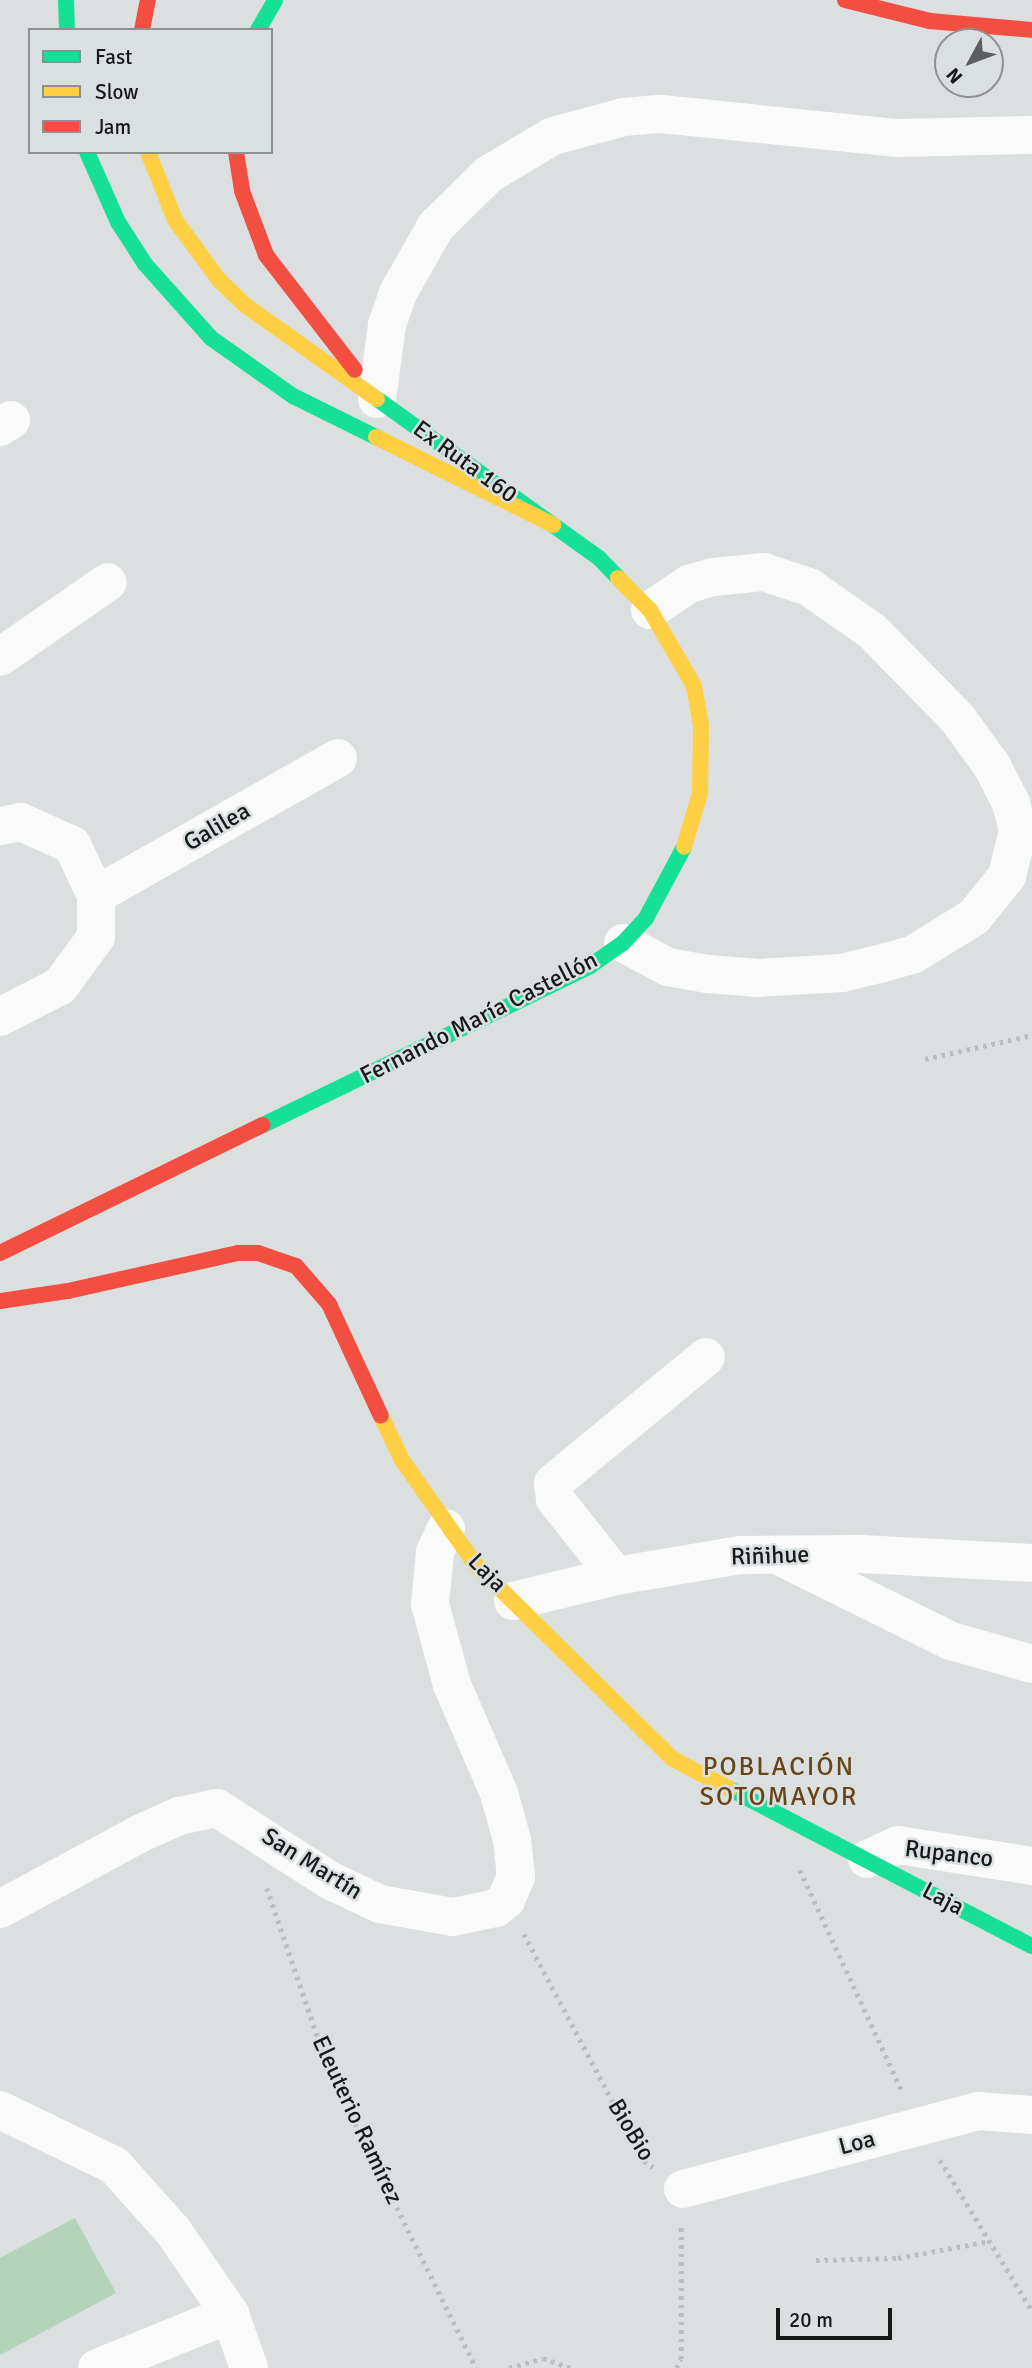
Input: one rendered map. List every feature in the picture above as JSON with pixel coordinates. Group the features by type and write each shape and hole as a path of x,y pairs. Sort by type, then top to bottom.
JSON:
{"main road":[{"path":"66,0 66,28"},
{"path":"142,28 148,0"},
{"path":"259,28 275,0"},
{"path":"845,0 930,21 1032,30"},
{"path":"88,154 118,222 145,264 202,329 250,369 293,396 553,525"},
{"name":"Ex Ruta 160","path":"149,154 175,220 219,280 246,305 553,525"},
{"path":"236,154 242,191 266,255 377,399"},
{"name":"Fernando María Castellón","path":"0,1253 590,966 623,943 666,890 693,827 703,759 694,686 650,610 599,558 553,525"},
{"name":"Laja","path":"0,1301 68,1292 238,1253 258,1253 296,1266 320,1290 402,1460 446,1528 513,1601 673,1759 1032,1946"}],"street":[{"path":"377,399 387,326 399,290 429,237 461,198 489,174 553,136 624,117 661,114 870,136 1032,135"},
{"path":"623,943 668,967 707,974 759,978 842,973 883,963 914,954 974,917 1007,876 1018,831 1011,803 992,766 958,719 872,631 809,587 764,572 713,577 689,584 650,610"},
{"path":"0,657 108,582"},
{"name":"Galilea","path":"96,895 338,758"},
{"path":"0,826 21,822 72,845 96,895 96,937 60,986 0,1017"},
{"path":"616,1576 555,1499 553,1483 706,1357"},
{"path":"446,1528 435,1552 430,1604 452,1685 507,1816 516,1863 506,1900"},
{"path":"775,1554 951,1641 1032,1664"},
{"name":"Riñihue","path":"513,1601 616,1576 708,1558 775,1554 1032,1563"},
{"name":"San Martín","path":"0,1909 67,1870 178,1816 217,1808 245,1823 329,1880 380,1904 453,1917 485,1913 506,1900"},
{"name":"Rupanco","path":"867,1858 898,1845 1032,1866"},
{"path":"0,2110 114,2165 173,2231 230,2314 249,2368"},
{"name":"Loa","path":"683,2189 978,2111 1032,2115"},
{"path":"97,2368 230,2314"}],"path":[{"path":"925,1059 1032,1035"},
{"path":"787,1818 796,1862 919,2127 1032,2311"},
{"name":"Eleuterio Ramírez","path":"245,1823 329,2070 476,2368"},
{"name":"BioBio","path":"506,1900 644,2161 683,2189"},
{"path":"676,2368 681,2359 678,2276 683,2189"},
{"path":"816,2260 898,2258 990,2241"},
{"path":"509,2368 543,2358 570,2368"}],"green space":[{"path":"75,2218 116,2293 0,2355 0,2258"}],"traffic: fast":[{"path":"66,0 67,28"},
{"path":"259,28 275,0"},
{"path":"88,154 118,222 145,264 211,338 293,396 376,437"},
{"path":"377,399 599,558 618,578"},
{"path":"263,1125 590,966 623,943 646,918 684,847"},
{"path":"730,1789 1032,1946"}],"traffic: slow":[{"path":"149,154 175,220 219,280 245,305 377,399"},
{"path":"376,437 553,525"},
{"path":"618,578 650,610 694,686 701,725 700,793 684,847"},
{"path":"381,1416 402,1460 475,1564 673,1759 730,1789"}],"traffic: jam":[{"path":"142,28 148,0"},
{"path":"845,0 930,21 1032,30"},
{"path":"236,154 242,191 266,255 355,370"},
{"path":"0,1253 263,1125"},
{"path":"0,1301 68,1291 238,1253 258,1253 296,1266 329,1304 381,1416"}],"district":[{"name":"POBLACIÓN SOTOMAYOR","path":"779,1783"}]}
